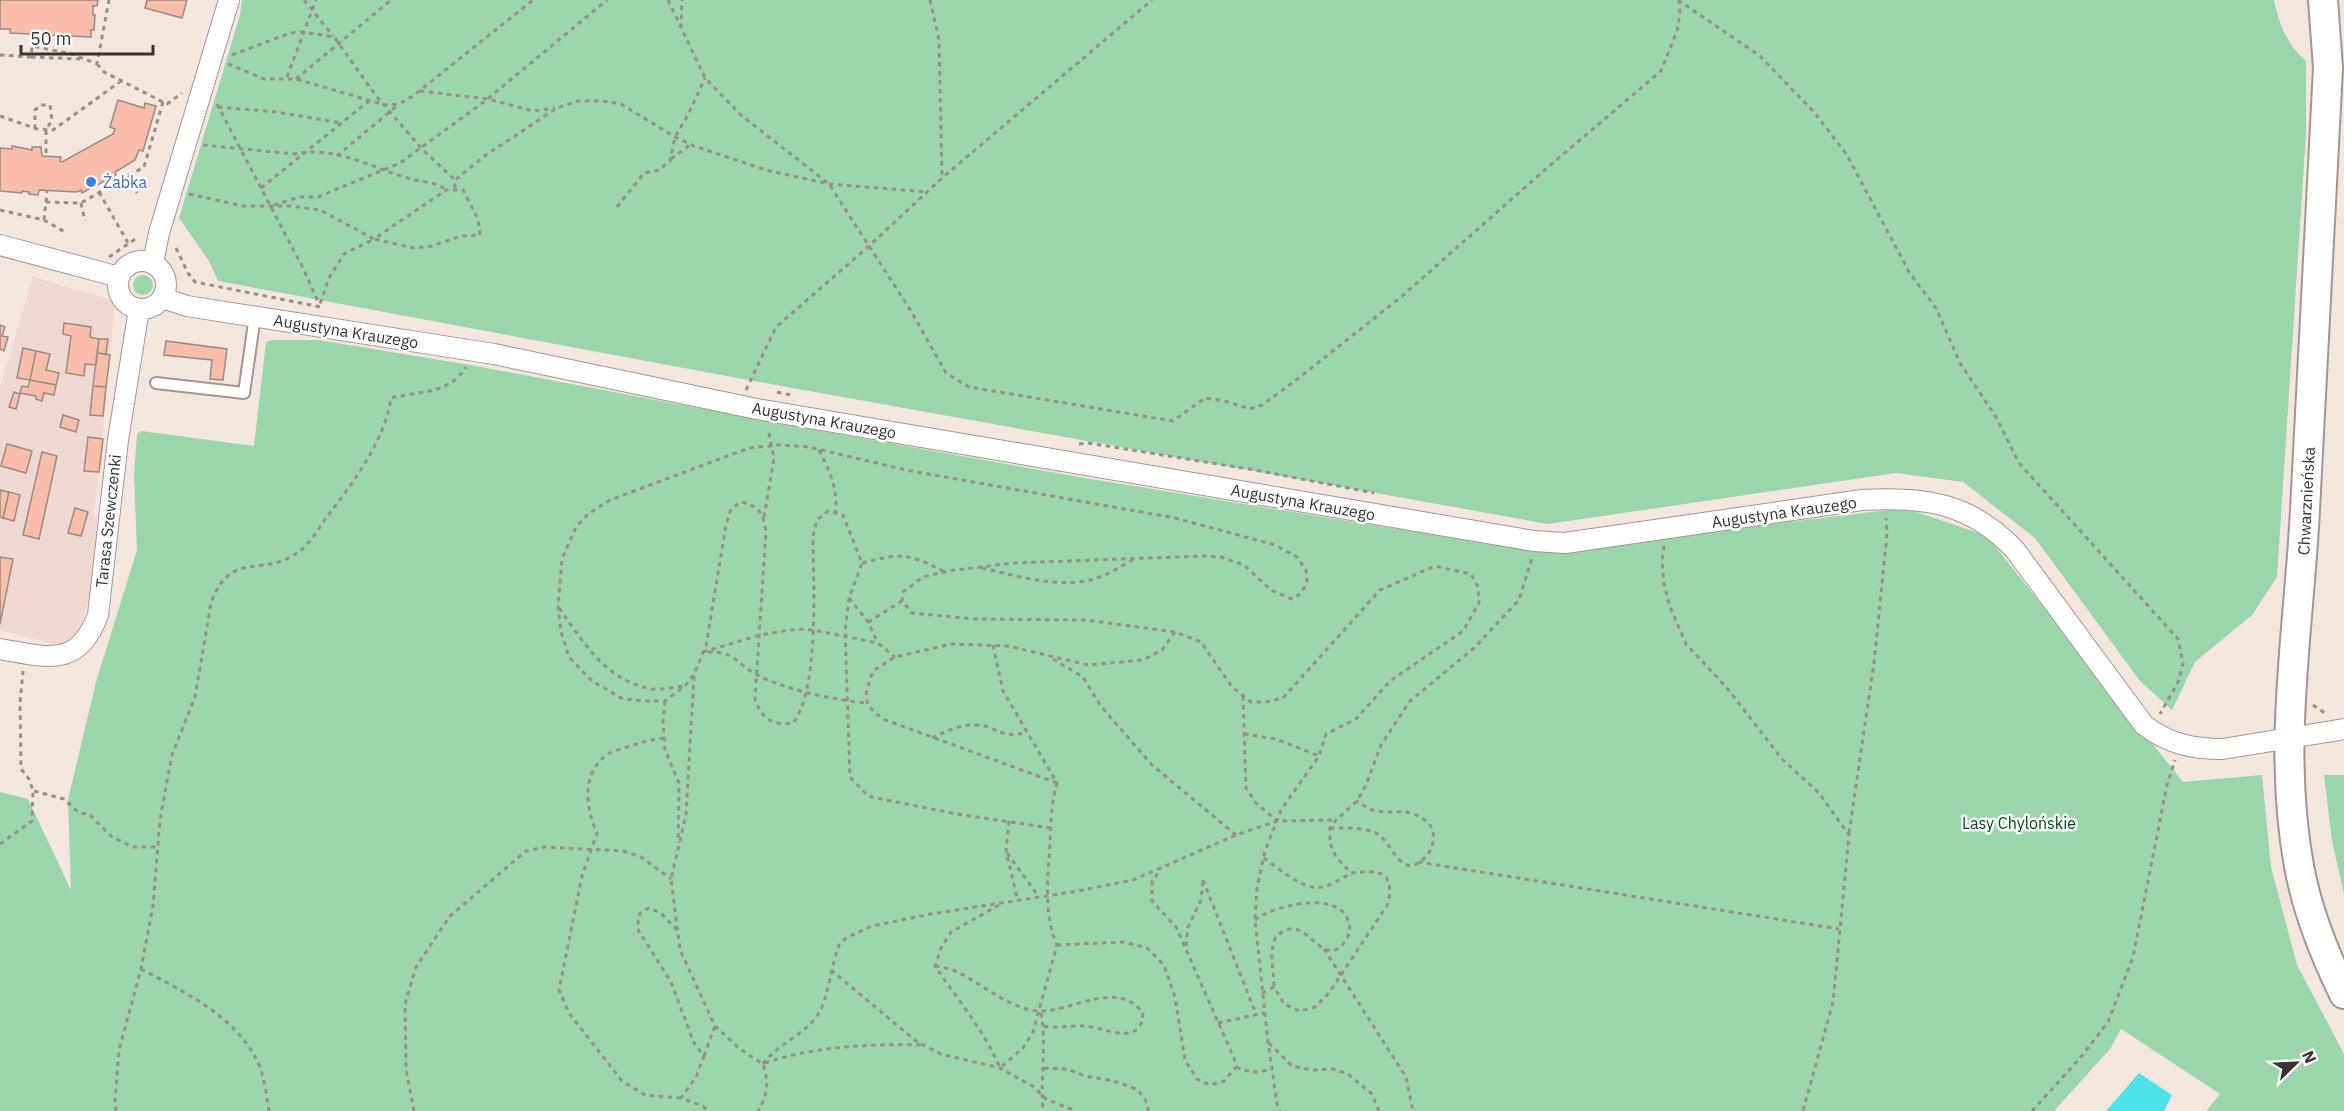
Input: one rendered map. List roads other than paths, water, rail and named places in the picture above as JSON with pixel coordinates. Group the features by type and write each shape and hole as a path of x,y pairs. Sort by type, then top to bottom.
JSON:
{"street":[{"path":"153,263 159,233 186,144 198,84 215,59 230,0"},
{"name":"Chwarznieńska","path":"2323,0 2328,68 2302,563 2288,738 2293,826 2299,868 2322,945 2344,994"},
{"path":"0,245 119,277"},
{"path":"137,261 153,263 160,268 167,282 163,298 153,308 138,309 124,301 118,285 119,277 123,270 137,261"},
{"name":"Augustyna Krauzego","path":"163,298 187,306 470,351 749,399 1534,541 1565,543 1862,500 1886,498 1931,502 1979,518 2001,535 2015,550 2144,725 2158,735 2179,745 2203,749 2223,749 2344,729"},
{"name":"Tarasa Szewczenki","path":"0,649 63,656 76,649 90,636 98,615 118,440 138,309"}],"lane":[{"path":"156,383 244,393 255,316"}],"water":[{"path":"2139,1073 2172,1095 2164,1111 2106,1111"}],"place":[{"name":"Żabka","path":"91,182"}],"park label":[{"name":"Lasy Chylońskie","path":"2019,823"}]}
